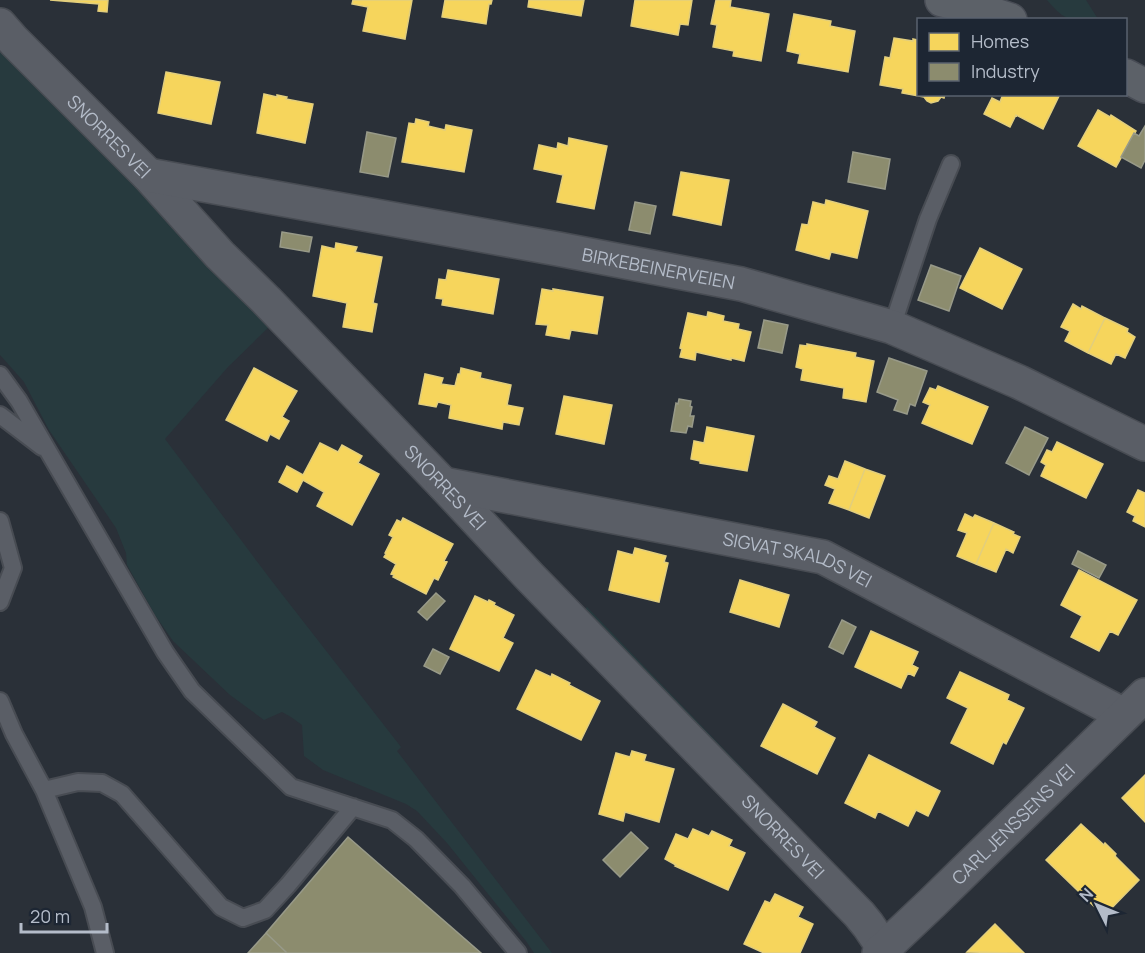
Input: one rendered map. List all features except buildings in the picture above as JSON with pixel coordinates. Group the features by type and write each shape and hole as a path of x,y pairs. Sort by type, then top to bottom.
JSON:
{"main road":[{"path":"942,0 1007,12"},
{"path":"1127,77 1145,86"}],"street":[{"name":"SNORRES VEI","path":"0,25 148,175 220,255 266,300 530,577 859,914 883,951"},
{"name":"BIRKEBEINERVEIEN","path":"148,175 741,284 891,327 1019,382 1145,444"},
{"name":"SIGVAT SKALDS VEI","path":"443,484 823,557 1135,705"},
{"name":"CARL JENSSENS VEI","path":"883,951 1135,705"}],"lane":[{"path":"891,327 928,219 951,165"},
{"path":"0,375 19,401 165,652 192,691 291,787 392,820 416,839 462,886 518,953"},
{"path":"0,415 48,452"},
{"path":"0,521 13,568 0,602"},
{"path":"0,701 14,734 44,790 93,906 105,953"},
{"path":"44,790 78,782 102,783 122,794 221,907 243,918 265,910 352,807"}],"green space":[{"path":"1047,0 1086,0 1097,18 1069,18 1059,13"},
{"path":"0,43 272,324 228,367 165,439 401,747 397,751 552,953 534,953 447,843 417,811 406,804 323,770 304,756 302,725 282,712 264,720 230,695 173,641 155,615 127,565 126,553 116,528 49,430 24,382 0,355"},
{"path":"587,607 749,775 744,781 582,612"}]}
